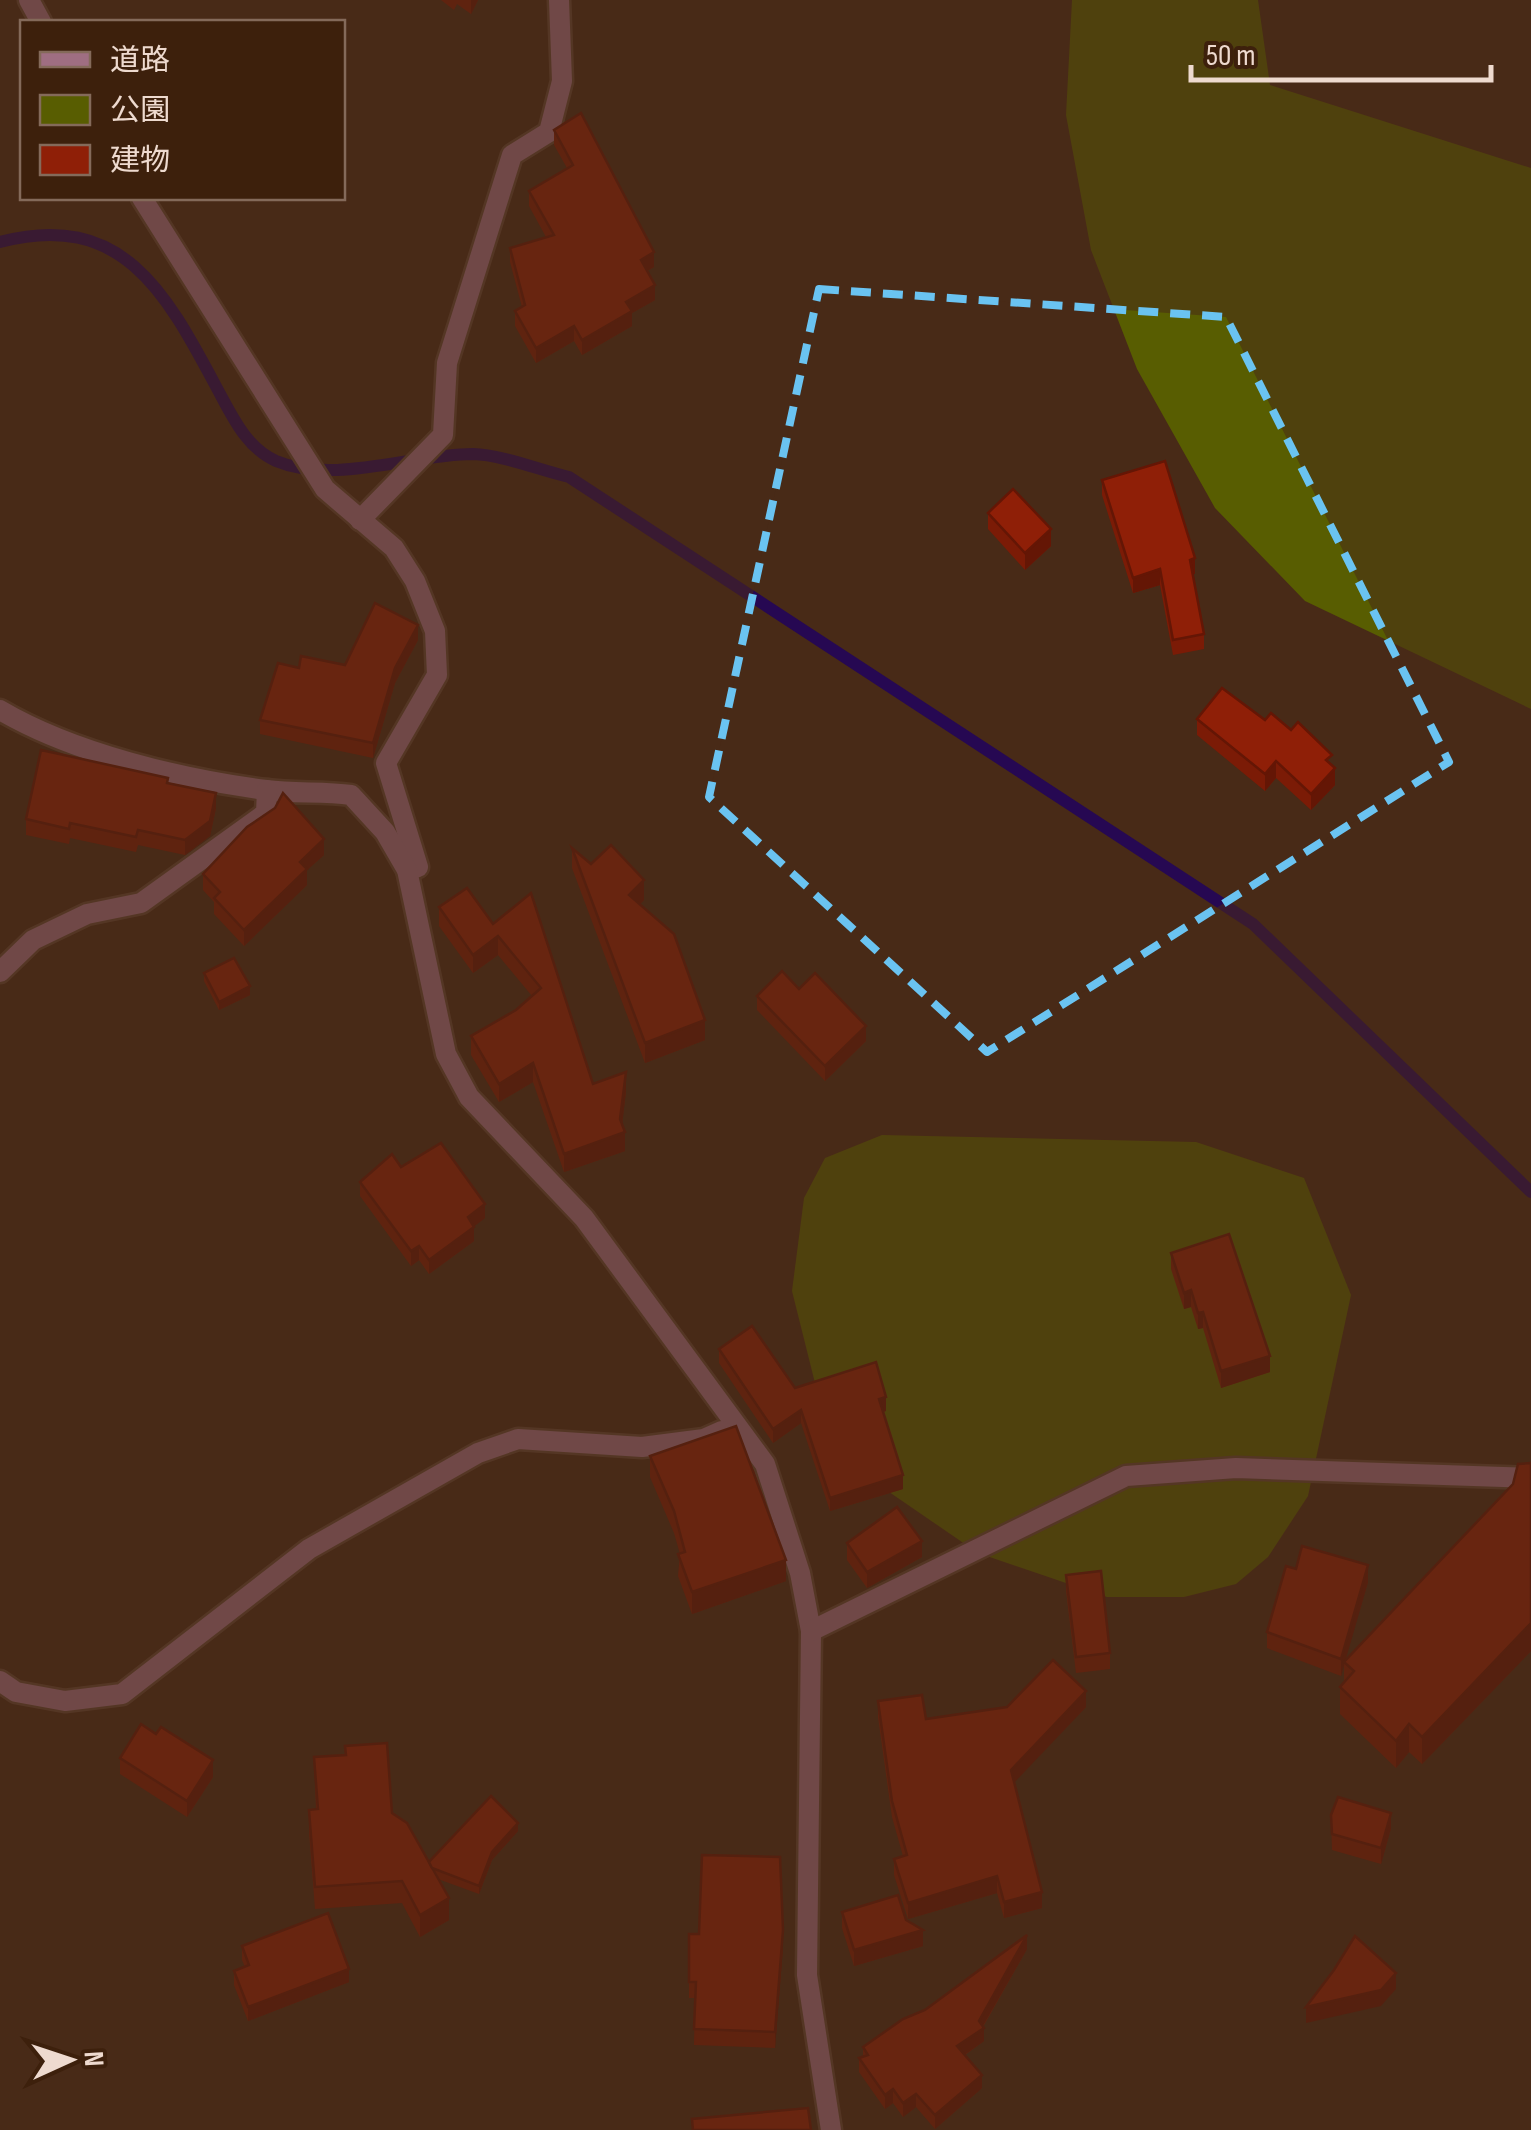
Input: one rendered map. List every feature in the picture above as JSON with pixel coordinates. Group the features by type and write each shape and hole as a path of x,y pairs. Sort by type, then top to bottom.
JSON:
{"street":[{"path":"360,520 442,435 448,363 512,155 550,132 562,81 559,0"},
{"path":"143,200 324,489 394,548 415,581 435,632 437,675 386,762 418,867 407,870"},
{"path":"0,710 42,735 143,764 267,790 351,796 384,832 407,870 446,1054 469,1098 584,1218 765,1464 800,1573 812,1631 807,1976 831,2130"},
{"path":"0,972 32,940 87,914 142,903 266,813 267,790"},
{"path":"0,1681 16,1692 65,1701 122,1694 310,1549 478,1452 518,1439 642,1447 704,1438 737,1425"},
{"path":"812,1631 1126,1476 1236,1468 1531,1478"}],"highlighted area":[{"path":"819,289 1226,317 1449,762 987,1052 709,797"}],"green space":[{"path":"1072,0 1258,0 1270,85 1531,168 1531,709 1305,601 1215,508 1137,369 1091,250 1066,115"},
{"path":"882,1135 1196,1142 1304,1178 1351,1295 1308,1496 1268,1557 1236,1584 1184,1597 1107,1597 978,1553 857,1470 818,1395 792,1291 804,1198 825,1158"}],"building":[{"path":"581,113 654,252 641,260 655,285 626,302 632,311 582,340 574,326 536,348 515,311 525,305 510,248 554,235 529,191 573,165 554,130"},
{"path":"1165,461 1195,558 1190,560 1204,634 1173,640 1160,569 1133,578 1102,480"},
{"path":"1013,489 1051,529 1025,553 988,513"},
{"path":"375,603 418,625 395,668 373,743 260,720 278,663 299,668 301,656 345,665"},
{"path":"1222,688 1265,720 1271,713 1291,730 1298,722 1332,755 1326,760 1335,768 1311,794 1276,761 1265,774 1197,719"},
{"path":"41,750 168,778 167,783 216,793 210,821 185,840 138,830 136,837 70,823 69,829 26,819"},
{"path":"283,793 324,839 300,862 307,869 244,930 214,898 220,892 203,874 247,827 275,808"},
{"path":"611,845 644,880 629,895 674,934 705,1020 645,1043 572,848 591,864"},
{"path":"467,888 493,924 531,893 593,1084 626,1072 620,1119 625,1132 564,1154 533,1063 499,1084 471,1036 516,1010 541,988 498,936 473,955 439,907"},
{"path":"234,958 250,986 219,1002 204,973"},
{"path":"782,971 799,989 815,973 866,1026 825,1066 757,996"},
{"path":"441,1143 485,1204 468,1217 474,1227 429,1260 419,1246 411,1251 360,1182 392,1154 401,1167"},
{"path":"1229,1234 1270,1356 1221,1371 1203,1312 1198,1313 1191,1290 1184,1293 1171,1253"},
{"path":"752,1326 795,1388 876,1362 886,1397 879,1399 903,1475 830,1498 801,1410 773,1429 719,1349"},
{"path":"736,1426 786,1560 692,1592 678,1554 685,1552 674,1511 650,1456"},
{"path":"1531,1463 1531,1623 1422,1737 1409,1724 1396,1741 1340,1687 1354,1671 1344,1662 1513,1484 1518,1464"},
{"path":"897,1507 922,1541 867,1572 847,1543"},
{"path":"1302,1546 1368,1565 1341,1659 1267,1632 1286,1566 1296,1569"},
{"path":"1101,1571 1110,1653 1076,1657 1066,1575"},
{"path":"1053,1660 1086,1691 1011,1770 1042,1892 1004,1902 997,1876 908,1903 894,1859 907,1855 892,1801 878,1701 922,1695 926,1719 1007,1707"},
{"path":"141,1724 156,1734 161,1727 213,1760 187,1801 120,1758"},
{"path":"387,1743 392,1813 407,1823 449,1898 420,1915 402,1881 315,1887 309,1810 318,1809 314,1757 346,1755 345,1746"},
{"path":"491,1796 518,1823 492,1852 479,1886 432,1868 429,1862"},
{"path":"1338,1797 1391,1813 1381,1848 1332,1834 1331,1815"},
{"path":"702,1855 780,1857 783,1930 775,2032 694,2029 696,1982 689,1982 689,1934 699,1934"},
{"path":"898,1895 906,1920 923,1930 854,1950 842,1912"},
{"path":"328,1913 349,1969 248,2007 234,1971 249,1965 242,1946"},
{"path":"1027,1935 979,2021 984,2028 957,2046 982,2075 935,2115 916,2094 903,2103 893,2089 885,2095 859,2058 868,2055 863,2047 903,2019 925,2010"},
{"path":"1355,1936 1396,1973 1381,1990 1306,2007 1334,1970"},
{"path":"808,2108 811,2130 693,2130 692,2119"}],"waterway":[{"path":"0,242 43,235 80,238 111,250 137,269 181,324 242,431 276,461 322,470 473,454 569,477 1253,924 1531,1192"}]}
